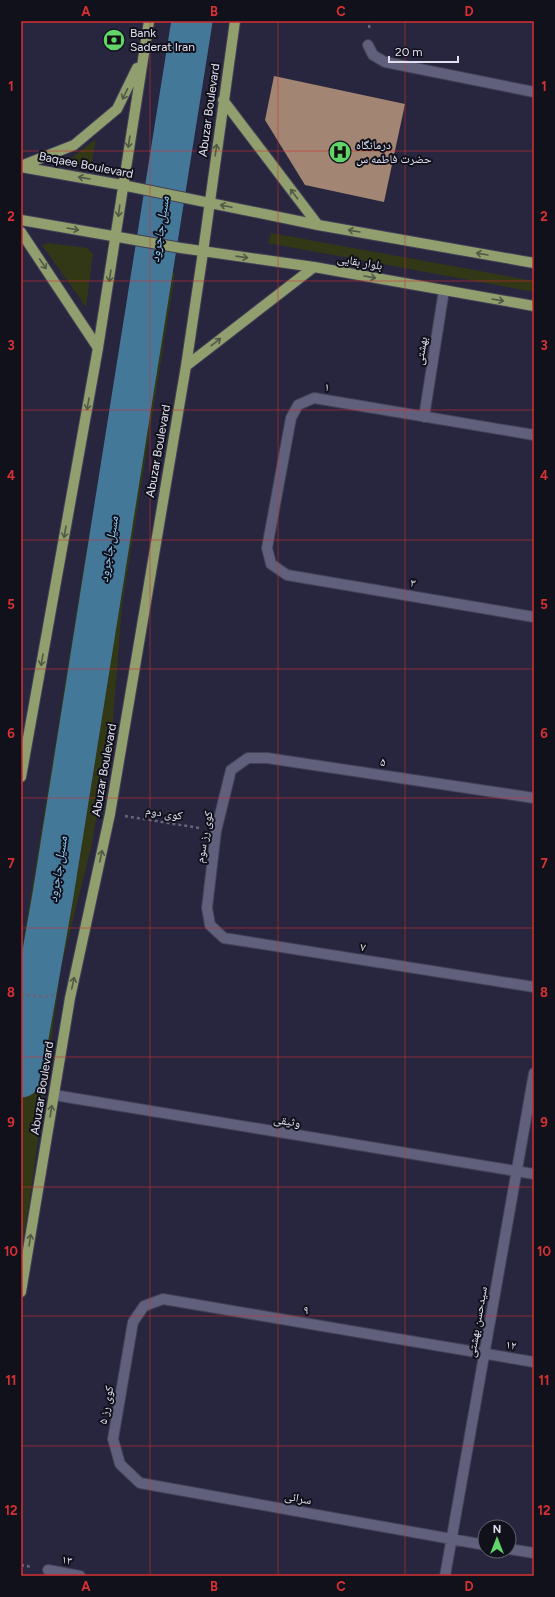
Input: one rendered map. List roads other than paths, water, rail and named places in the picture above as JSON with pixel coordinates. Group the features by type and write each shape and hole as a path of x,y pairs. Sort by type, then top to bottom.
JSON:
{"main road":[{"path":"21,777 98,348 116,237 122,185 149,21"},
{"name":"Abuzar Boulevard","path":"21,1292 70,998 110,814 186,366 235,21"},
{"path":"21,166 74,145 117,110 142,59"},
{"path":"223,100 318,225"},
{"name":"Baqaee Boulevard","path":"21,166 209,202"},
{"path":"209,202 318,225 534,263"},
{"path":"21,220 116,237"},
{"path":"21,232 98,348"},
{"name":"بلوار بقایی","path":"116,237 203,252 314,267 534,306"},
{"path":"186,366 314,267"}],"street":[{"path":"368,45 373,55 385,62 534,92"},
{"name":"بهشتی","path":"424,416 444,290"},
{"name":"۱","path":"287,575 270,564 267,548 290,418 298,405 314,398 534,435"},
{"name":"۳","path":"287,575 534,617"},
{"name":"۵","path":"232,770 248,758 267,758 534,798"},
{"name":"کوی رز سوم","path":"207,908 216,831 232,770"},
{"name":"۷","path":"207,908 210,925 224,938 534,987"},
{"name":"سیدحسن بهشتی","path":"445,1576 534,1073"},
{"name":"وثیقی","path":"54,1095 534,1174"},
{"name":"۹","path":"133,1322 144,1306 163,1299 484,1354"},
{"name":"کوی رز ۵","path":"133,1322 113,1439 120,1464 140,1483"},
{"name":"۱۲","path":"484,1354 534,1362"},
{"name":"سرائی","path":"140,1483 477,1544"},
{"path":"517,1550 534,1553"},
{"name":"۱۳","path":"48,1570 80,1576"}],"waterway":[{"name":"مسیل جاجرود","path":"21,1077 53,895 192,21"}],"place":[{"name":"Bank Saderat Iran","path":"114,40"},
{"name":"درمانگاه حضرت فاطمه س","path":"340,152"}]}
